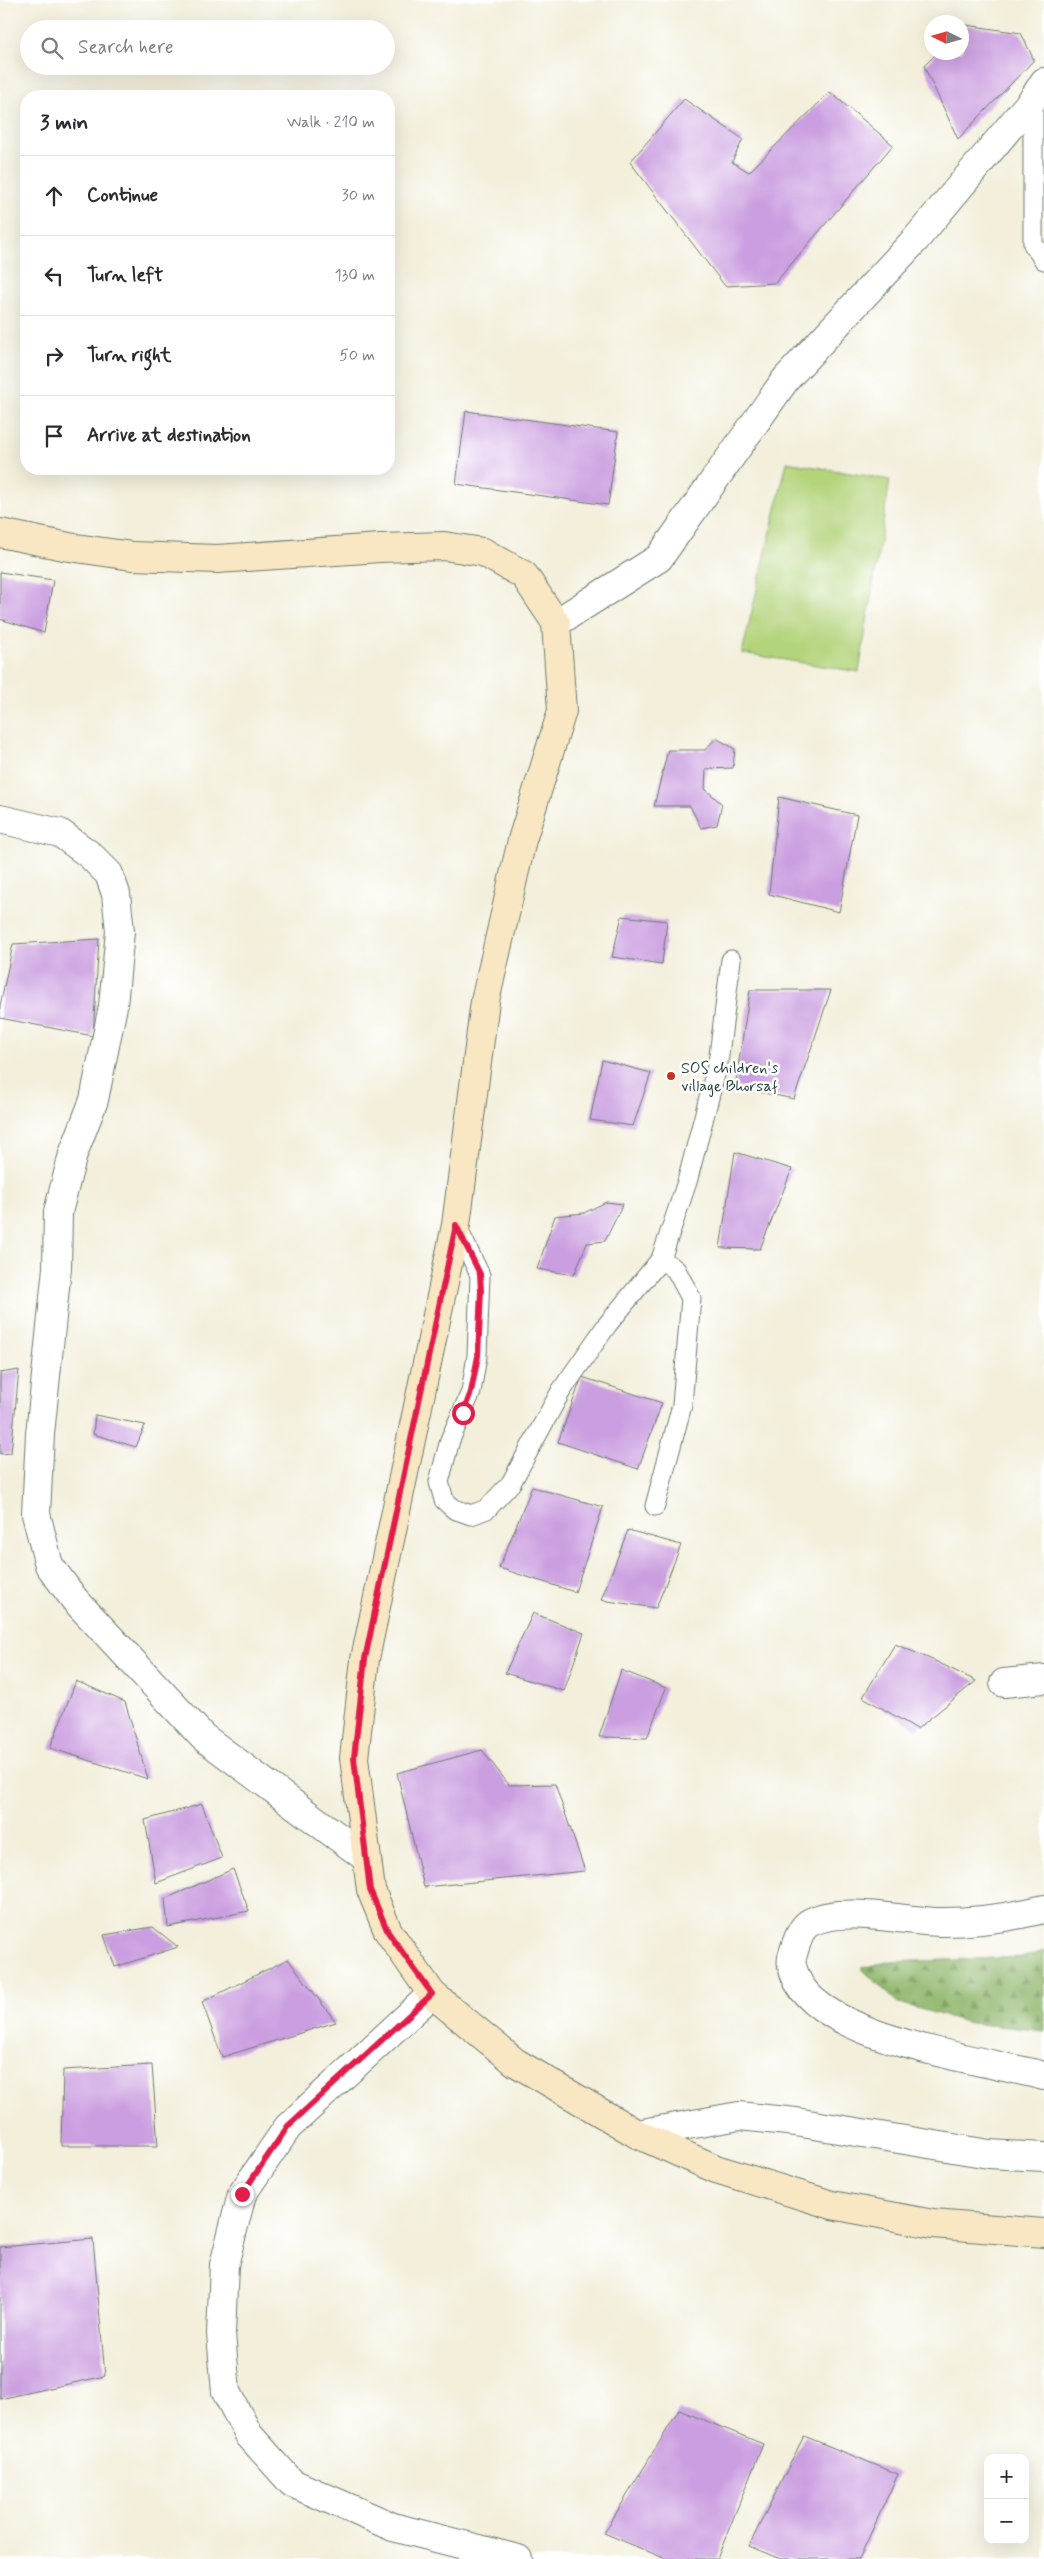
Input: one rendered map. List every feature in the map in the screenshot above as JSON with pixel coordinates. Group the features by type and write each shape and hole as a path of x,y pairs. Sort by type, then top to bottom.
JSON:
{"main road":[{"path":"0,533 69,547 132,556 217,559 380,548 444,546 483,552 524,575 556,623 562,710 522,840 485,1001 456,1225 365,1659 354,1758 370,1890 388,1932 432,1994 515,2062 637,2134 716,2169 832,2205 934,2224 1044,2233"}],"street":[{"path":"556,623 659,558 786,379 916,239 1038,91"},
{"path":"0,819 60,833 90,855 109,874 112,881 116,894 120,932 113,1006 94,1100 73,1154 58,1212 57,1268 40,1434 36,1514 49,1566 74,1600 203,1737 365,1856"},
{"path":"1004,1683 1044,1679"},
{"path":"1044,1910 1012,1916 943,1922 874,1916 833,1915 810,1922 797,1941 790,1962 799,1987 818,2004 854,2025 902,2044 1044,2076"},
{"path":"432,1994 288,2126 242,2194 224,2264 221,2334 226,2392 249,2435 292,2483 393,2527 518,2559"},
{"path":"637,2134 739,2116 796,2122 989,2154 1044,2157"}],"lane":[{"path":"1038,91 1033,244 1044,260"},
{"path":"456,1225 480,1274 478,1356 471,1392 450,1440 439,1482 444,1500 454,1509 471,1514 487,1509 511,1483 560,1392 607,1325 661,1259 687,1182 718,1063 731,960"},
{"path":"655,1506 682,1405 690,1298 676,1270 661,1259"}],"green space":[{"path":"787,462 890,480 859,672 742,653"},
{"path":"1044,1951 1044,2031 970,2023 898,2003 861,1968 887,1962 1025,1957"}],"building":[{"path":"969,25 1021,33 1034,60 958,139 924,66 930,60 969,60"},
{"path":"830,92 893,145 775,283 725,286 630,162 684,99 743,139 732,162 749,172"},
{"path":"466,411 618,432 608,505 456,484"},
{"path":"0,572 53,580 44,633 0,619"},
{"path":"716,738 735,749 733,768 706,769 705,789 722,804 717,825 701,828 690,806 654,806 668,750 705,750"},
{"path":"779,797 857,815 839,912 769,894"},
{"path":"622,916 667,921 662,964 612,957"},
{"path":"99,939 93,1036 0,1018 0,1006 13,944"},
{"path":"750,990 831,990 794,1099 735,1087"},
{"path":"602,1060 651,1073 633,1126 590,1120"},
{"path":"735,1152 792,1169 760,1249 720,1248"},
{"path":"606,1202 623,1204 605,1241 587,1243 574,1275 537,1269 555,1216 584,1213"},
{"path":"19,1370 11,1453 0,1454 0,1373"},
{"path":"582,1377 662,1403 638,1469 558,1442"},
{"path":"95,1415 145,1425 136,1447 93,1434"},
{"path":"532,1487 603,1507 575,1592 499,1568"},
{"path":"628,1530 681,1545 656,1608 601,1600"},
{"path":"533,1613 584,1633 564,1691 505,1673"},
{"path":"895,1644 976,1681 917,1729 863,1697"},
{"path":"621,1670 666,1688 647,1738 599,1737"},
{"path":"76,1681 125,1702 148,1779 50,1748"},
{"path":"482,1750 509,1785 555,1784 585,1871 424,1887 397,1773"},
{"path":"202,1804 222,1858 156,1883 145,1820"},
{"path":"233,1869 249,1911 168,1927 165,1899"},
{"path":"153,1927 178,1947 115,1967 104,1935"},
{"path":"288,1959 336,2022 222,2057 202,2002"},
{"path":"152,2065 158,2146 61,2146 63,2070"},
{"path":"93,2239 105,2376 0,2399 0,2247"},
{"path":"679,2410 763,2444 717,2559 666,2559 604,2533"},
{"path":"804,2436 898,2474 859,2559 780,2559 749,2546"}],"place":[{"name":"SOS children's village Bhorsaf","path":"671,1076"}],"route":[{"path":"242,2194 288,2126 432,1994 388,1932 370,1890 354,1758 365,1659 456,1225 480,1274 481,1291 478,1356 471,1392 463,1413"}]}
